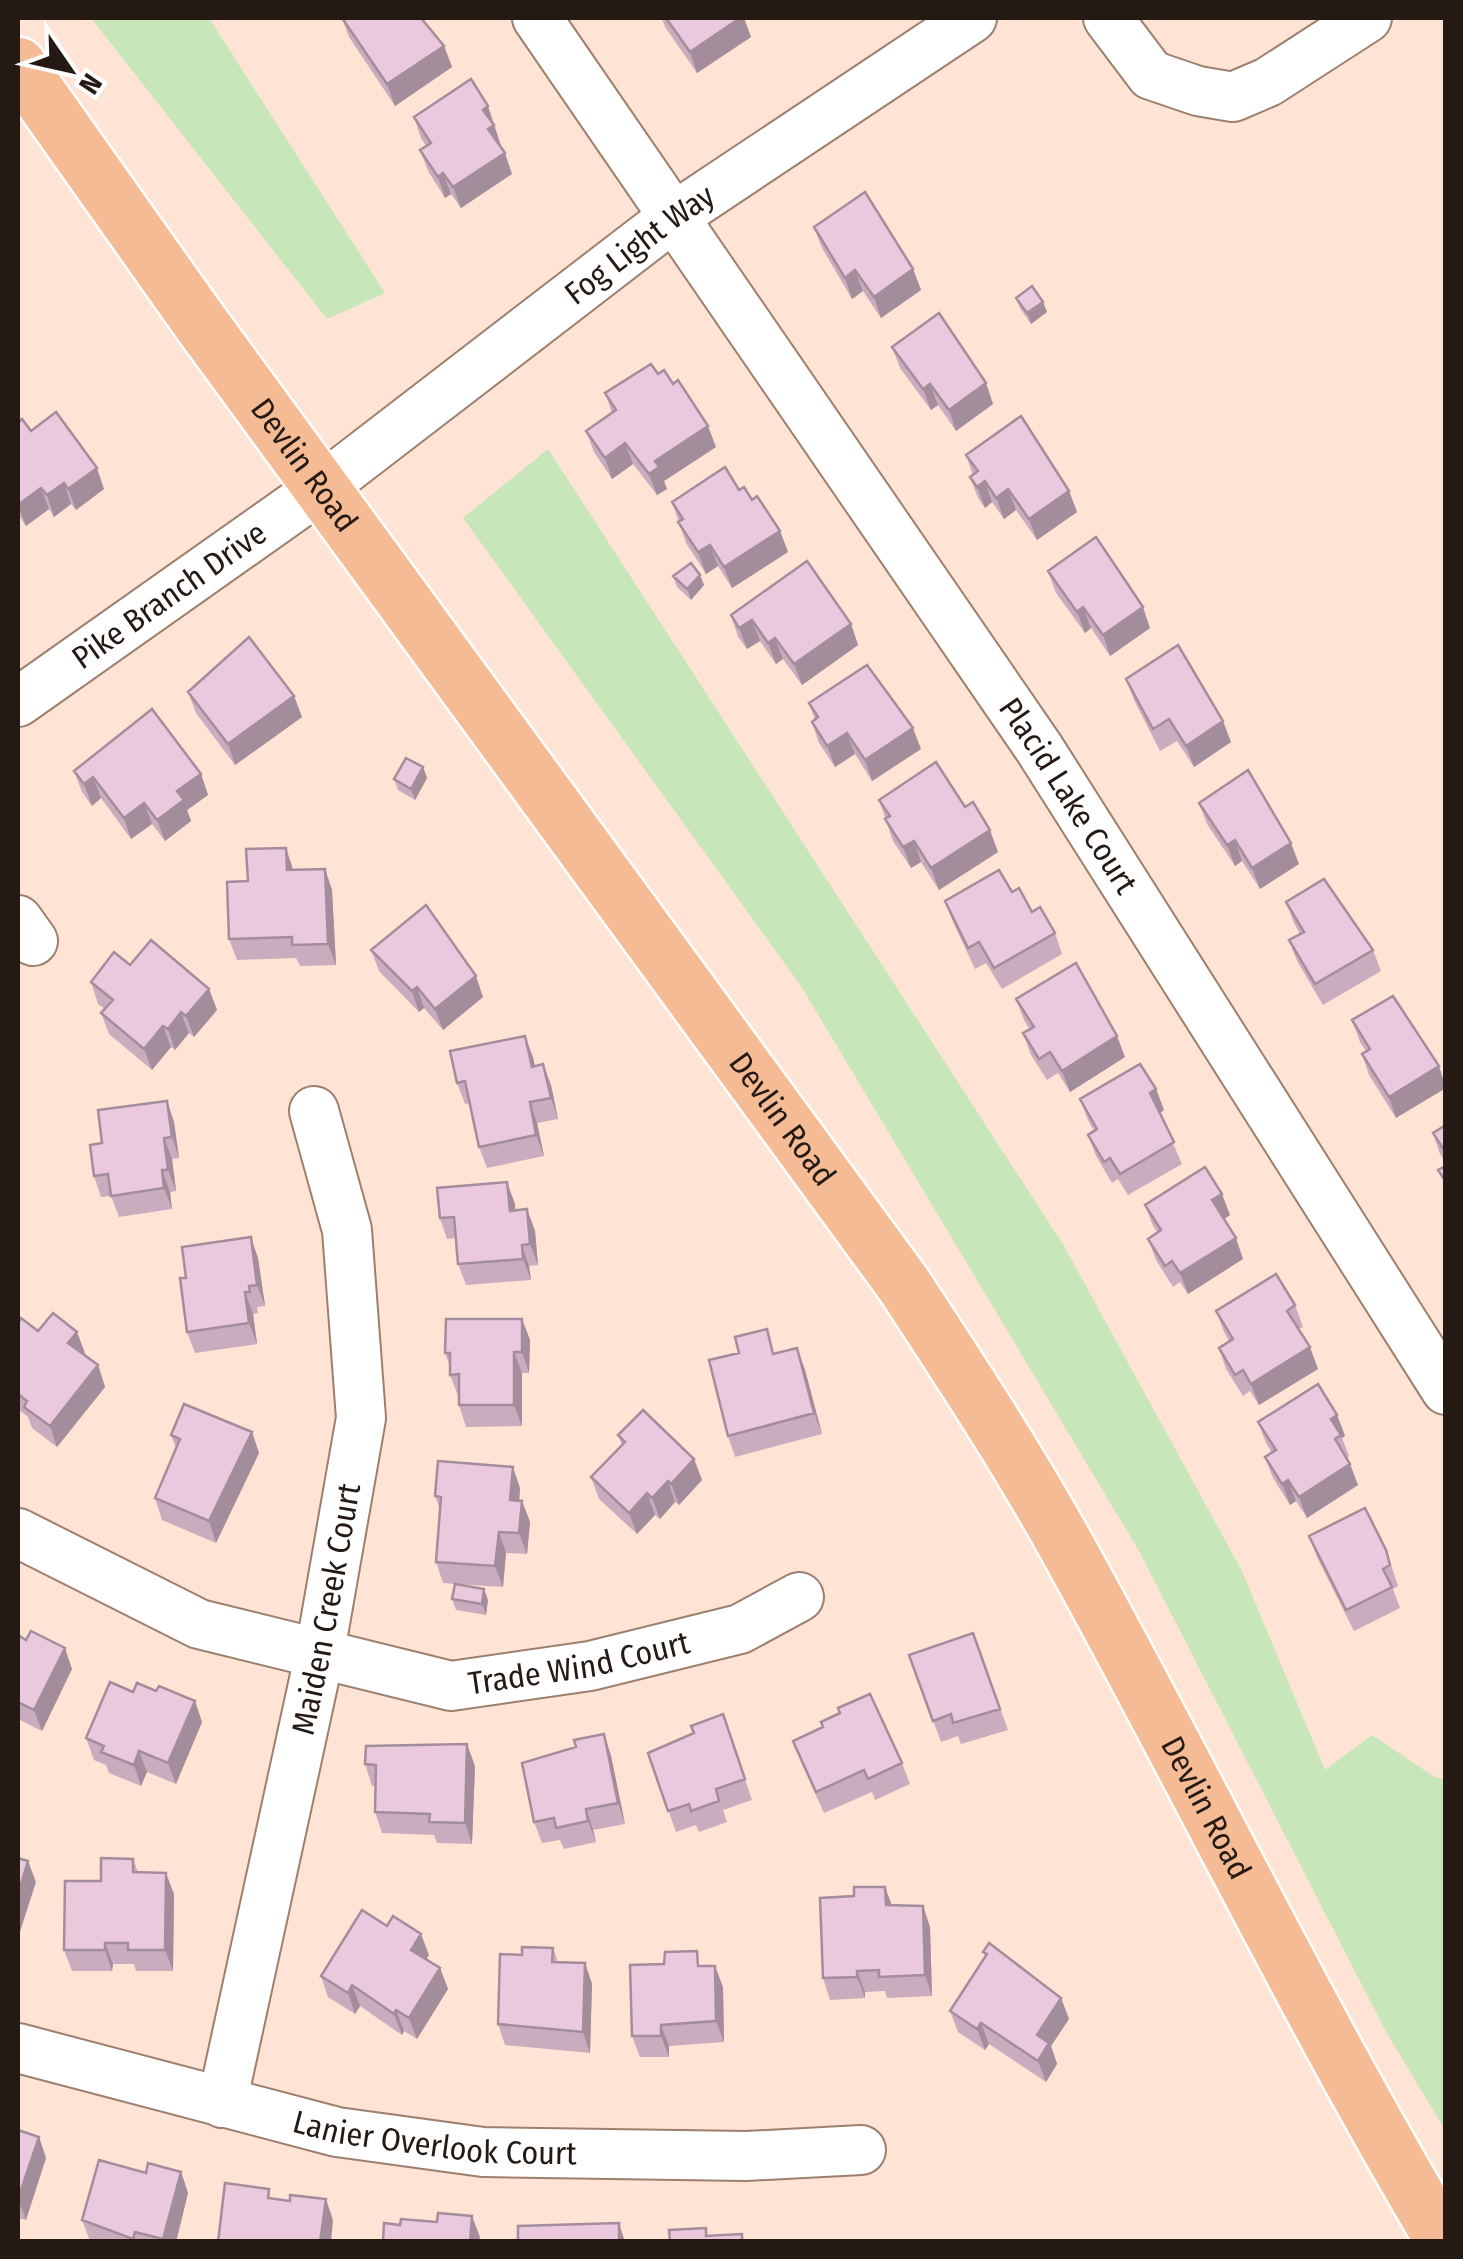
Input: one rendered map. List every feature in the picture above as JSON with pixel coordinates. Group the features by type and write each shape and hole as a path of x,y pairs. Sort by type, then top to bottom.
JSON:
{"main road":[{"name":"Devlin Road","path":"18,65 904,1285 996,1425 1064,1542 1321,2024 1444,2242"}],"street":[{"name":"Placid Lake Court","path":"537,18 1038,748 1446,1390"},
{"name":"Fog Light Way","path":"322,488 672,218 972,18"},
{"path":"1108,18 1151,74 1198,91 1232,97 1268,82 1368,18"},
{"name":"Pike Branch Drive","path":"18,702 322,488"},
{"name":"Maiden Creek Court","path":"222,2102 320,1656 361,1418 347,1230 314,1111"},
{"name":"Trade Wind Court","path":"18,1533 199,1624 451,1686 590,1666 740,1629 800,1597"},
{"name":"Lanier Overlook Court","path":"18,2048 337,2132 483,2152 746,2156 861,2150"}],"green space":[{"path":"91,18 209,18 385,293 327,319"},
{"path":"548,449 1064,1246 1242,1571 1325,1770 1372,1735 1436,1778 1445,1779 1445,2130 1385,2030 1139,1551 801,986 463,518"}],"building":[{"path":"342,18 421,18 444,46 387,84"},
{"path":"666,18 740,18 690,52"},
{"path":"471,79 488,106 483,110 494,125 488,129 505,153 453,187 443,173 438,177 420,150 431,143 414,117"},
{"path":"865,192 913,269 874,297 855,270 845,278 814,227"},
{"path":"1032,286 1043,302 1027,313 1016,298"},
{"path":"939,313 986,383 949,410 930,384 923,389 892,347"},
{"path":"651,364 658,374 664,370 673,384 678,380 708,426 655,461 659,467 649,474 625,443 605,458 586,431 616,410 605,393"},
{"path":"56,412 97,468 68,489 64,483 47,495 41,488 18,505 18,423 22,419 31,431"},
{"path":"1021,416 1069,491 1029,519 1008,489 996,498 985,481 977,487 970,477 978,471 966,455"},
{"path":"725,467 739,490 744,487 752,500 757,496 780,531 724,567 710,545 698,552 678,522 683,519 672,502"},
{"path":"1096,537 1143,607 1103,635 1083,607 1077,612 1048,571"},
{"path":"807,561 851,624 794,664 775,638 768,643 752,620 739,628 731,615"},
{"path":"691,563 700,575 687,589 673,576"},
{"path":"249,637 294,696 228,744 188,692"},
{"path":"1178,645 1223,721 1186,746 1169,719 1153,729 1126,679"},
{"path":"867,665 913,728 865,760 847,733 827,746 812,722 818,717 809,703"},
{"path":"152,709 201,774 177,791 184,800 157,820 144,803 124,818 93,777 84,784 74,771"},
{"path":"406,758 423,767 411,789 394,779"},
{"path":"936,762 965,807 973,802 990,830 931,868 914,841 903,847 885,819 890,816 879,800"},
{"path":"1248,770 1291,843 1252,868 1235,840 1227,845 1199,803"},
{"path":"286,848 287,870 325,869 328,944 292,945 292,937 229,939 227,882 248,881 246,849"},
{"path":"999,870 1012,892 1019,888 1032,912 1040,907 1055,933 994,968 979,942 968,948 945,901"},
{"path":"1324,879 1373,950 1315,984 1289,940 1304,932 1286,902"},
{"path":"426,905 476,976 435,1009 417,987 412,991 371,950"},
{"path":"151,940 209,989 186,1016 181,1012 168,1029 163,1026 144,1049 101,1013 113,1000 91,982 114,952 130,965"},
{"path":"1076,963 1117,1036 1062,1071 1050,1052 1039,1059 1023,1033 1034,1027 1016,999"},
{"path":"1393,996 1439,1066 1389,1097 1362,1054 1370,1049 1352,1020"},
{"path":"525,1036 532,1067 543,1064 551,1098 530,1102 536,1135 479,1147 465,1081 457,1083 450,1051"},
{"path":"1140,1064 1156,1089 1150,1093 1174,1142 1120,1174 1110,1158 1104,1162 1088,1135 1097,1129 1080,1099"},
{"path":"167,1101 172,1137 164,1138 168,1170 162,1170 164,1188 111,1196 108,1174 94,1176 90,1145 102,1143 98,1110"},
{"path":"1446,1125 1446,1153 1433,1133"},
{"path":"1446,1166 1446,1182 1438,1170"},
{"path":"1205,1167 1222,1194 1212,1200 1236,1238 1180,1273 1172,1261 1165,1266 1148,1239 1161,1230 1145,1205"},
{"path":"507,1182 510,1211 527,1209 530,1244 522,1245 523,1259 458,1264 454,1217 440,1218 437,1188"},
{"path":"251,1237 257,1285 249,1286 250,1292 245,1292 249,1323 187,1332 180,1278 186,1278 182,1247"},
{"path":"1276,1274 1295,1305 1287,1311 1310,1347 1251,1384 1243,1370 1235,1375 1219,1348 1233,1339 1216,1311"},
{"path":"53,1313 77,1332 68,1343 98,1365 50,1426 24,1407 27,1401 18,1394 18,1323 21,1318 38,1331"},
{"path":"446,1319 522,1319 522,1352 514,1352 514,1405 459,1405 459,1374 450,1375 450,1353 445,1353"},
{"path":"767,1329 773,1354 797,1348 814,1413 728,1436 709,1360 739,1353 735,1337"},
{"path":"1318,1384 1337,1415 1331,1419 1341,1435 1335,1439 1350,1464 1299,1497 1288,1480 1282,1484 1265,1457 1276,1450 1258,1422"},
{"path":"184,1404 252,1432 209,1521 155,1498 180,1439 171,1435"},
{"path":"643,1410 694,1459 671,1484 668,1481 652,1498 647,1493 629,1513 591,1477 625,1442 618,1435"},
{"path":"438,1461 513,1467 510,1500 522,1501 519,1533 499,1532 495,1566 436,1562 441,1497 435,1496"},
{"path":"1365,1508 1386,1550 1390,1565 1383,1569 1392,1587 1346,1610 1309,1536"},
{"path":"455,1584 484,1589 482,1604 452,1599"},
{"path":"31,1631 65,1648 34,1710 18,1702 18,1635 26,1640"},
{"path":"973,1633 1000,1709 953,1723 951,1714 933,1721 909,1655"},
{"path":"110,1682 133,1692 137,1683 156,1691 159,1686 195,1701 168,1763 139,1751 134,1765 101,1752 104,1746 86,1738"},
{"path":"870,1694 902,1763 868,1779 864,1770 816,1792 793,1741 823,1727 821,1722 840,1713 838,1708"},
{"path":"723,1714 745,1779 716,1789 719,1801 691,1811 689,1804 668,1811 648,1753 694,1733 691,1726"},
{"path":"604,1734 618,1803 586,1809 588,1821 556,1828 554,1818 534,1822 522,1763 576,1747 574,1740"},
{"path":"467,1744 465,1823 429,1822 430,1814 375,1812 376,1765 365,1764 366,1746"},
{"path":"18,1858 28,1861 18,1894"},
{"path":"101,1858 133,1859 133,1872 166,1873 165,1950 128,1950 128,1943 105,1943 105,1950 64,1950 65,1881 101,1881"},
{"path":"854,1887 885,1887 886,1905 923,1906 925,1975 879,1977 879,1970 857,1971 857,1977 823,1978 820,1898 854,1896"},
{"path":"362,1910 387,1926 393,1916 421,1934 411,1950 440,1968 409,2018 396,2010 394,2014 352,1985 348,1993 321,1976"},
{"path":"989,1943 1061,1998 1037,2035 1049,2043 1038,2061 981,2023 977,2029 950,2011 987,1954 983,1952"},
{"path":"522,1947 553,1948 552,1962 585,1963 583,2032 498,2024 500,1954 522,1955"},
{"path":"697,1951 698,1966 715,1966 716,2021 661,2025 661,2036 632,2036 630,1965 664,1964 665,1952"},
{"path":"18,2130 39,2137 18,2199"},
{"path":"99,2160 146,2173 148,2163 181,2172 163,2239 135,2232 133,2239 82,2220"},
{"path":"225,2183 269,2189 268,2198 290,2201 290,2195 326,2199 320,2242 218,2242"},
{"path":"438,2213 472,2216 470,2242 383,2242 384,2223 400,2225 401,2219 437,2222"},
{"path":"619,2223 619,2242 518,2242 518,2226"},
{"path":"706,2228 706,2236 742,2234 742,2242 670,2242 669,2230"}]}
